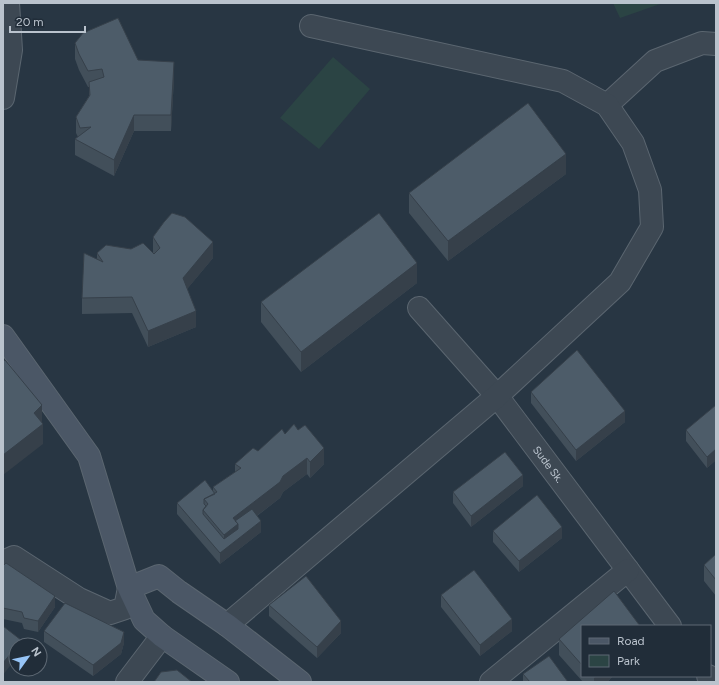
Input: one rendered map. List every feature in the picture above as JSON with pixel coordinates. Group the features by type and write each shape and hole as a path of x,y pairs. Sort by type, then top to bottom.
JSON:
{"street":[{"path":"3,98 11,50 8,3"},
{"path":"227,625 497,396 620,282 652,227 650,190 633,143 607,105 563,81 311,26"},
{"path":"607,105 655,61 702,43 716,44"},
{"name":"Sude Sk.","path":"418,308 497,396 669,625"},
{"path":"3,336 89,456 129,588 144,620 162,636 228,682"},
{"path":"3,562 14,557 79,599 110,613 125,608 129,588"},
{"path":"491,682 628,570"},
{"path":"129,588 159,576 178,592 227,625 300,682"},
{"path":"127,682 162,636"}],"green space":[{"path":"613,3 663,3 620,18"},
{"path":"333,57 370,89 319,149 280,118"}],"building":[{"path":"118,18 138,60 174,62 171,115 134,115 114,160 75,139 91,127 80,128 76,117 90,95 89,82 104,77 102,69 88,71 75,43 83,33"},
{"path":"528,103 566,154 448,241 409,193"},
{"path":"172,213 185,217 213,242 183,278 196,311 148,331 132,297 82,298 84,253 103,262 97,253 106,245 131,249 143,243 154,254 160,248 153,237"},
{"path":"379,213 417,263 301,352 261,302"},
{"path":"577,350 625,411 576,450 531,392"},
{"path":"5,360 42,405 34,413 43,424 3,455 3,361"},
{"path":"716,405 716,449 707,457 686,430"},
{"path":"294,424 298,430 305,425 324,448 310,462 307,458 283,476 280,482 233,518 238,524 224,535 203,510 208,504 204,499 217,492 213,487 241,468 235,464 253,448 258,451 282,429 285,434"},
{"path":"505,452 523,475 471,516 453,492"},
{"path":"205,480 215,494 204,499 204,504 206,506 203,510 203,514 224,539 238,529 238,524 235,521 252,509 261,521 220,553 177,503"},
{"path":"537,495 562,527 519,561 493,531"},
{"path":"716,554 716,580 704,565"},
{"path":"6,563 55,596 38,621 24,618 22,612 3,608 3,566"},
{"path":"474,570 512,619 480,645 441,595"},
{"path":"306,576 341,621 317,647 269,605"},
{"path":"614,591 639,625 581,625 581,664 559,639"},
{"path":"65,603 124,632 121,643 93,665 44,631"},
{"path":"3,626 17,637 8,637 8,657 3,663"},
{"path":"549,656 568,682 530,682 523,674"},
{"path":"177,670 192,682 154,682 161,672"}]}
